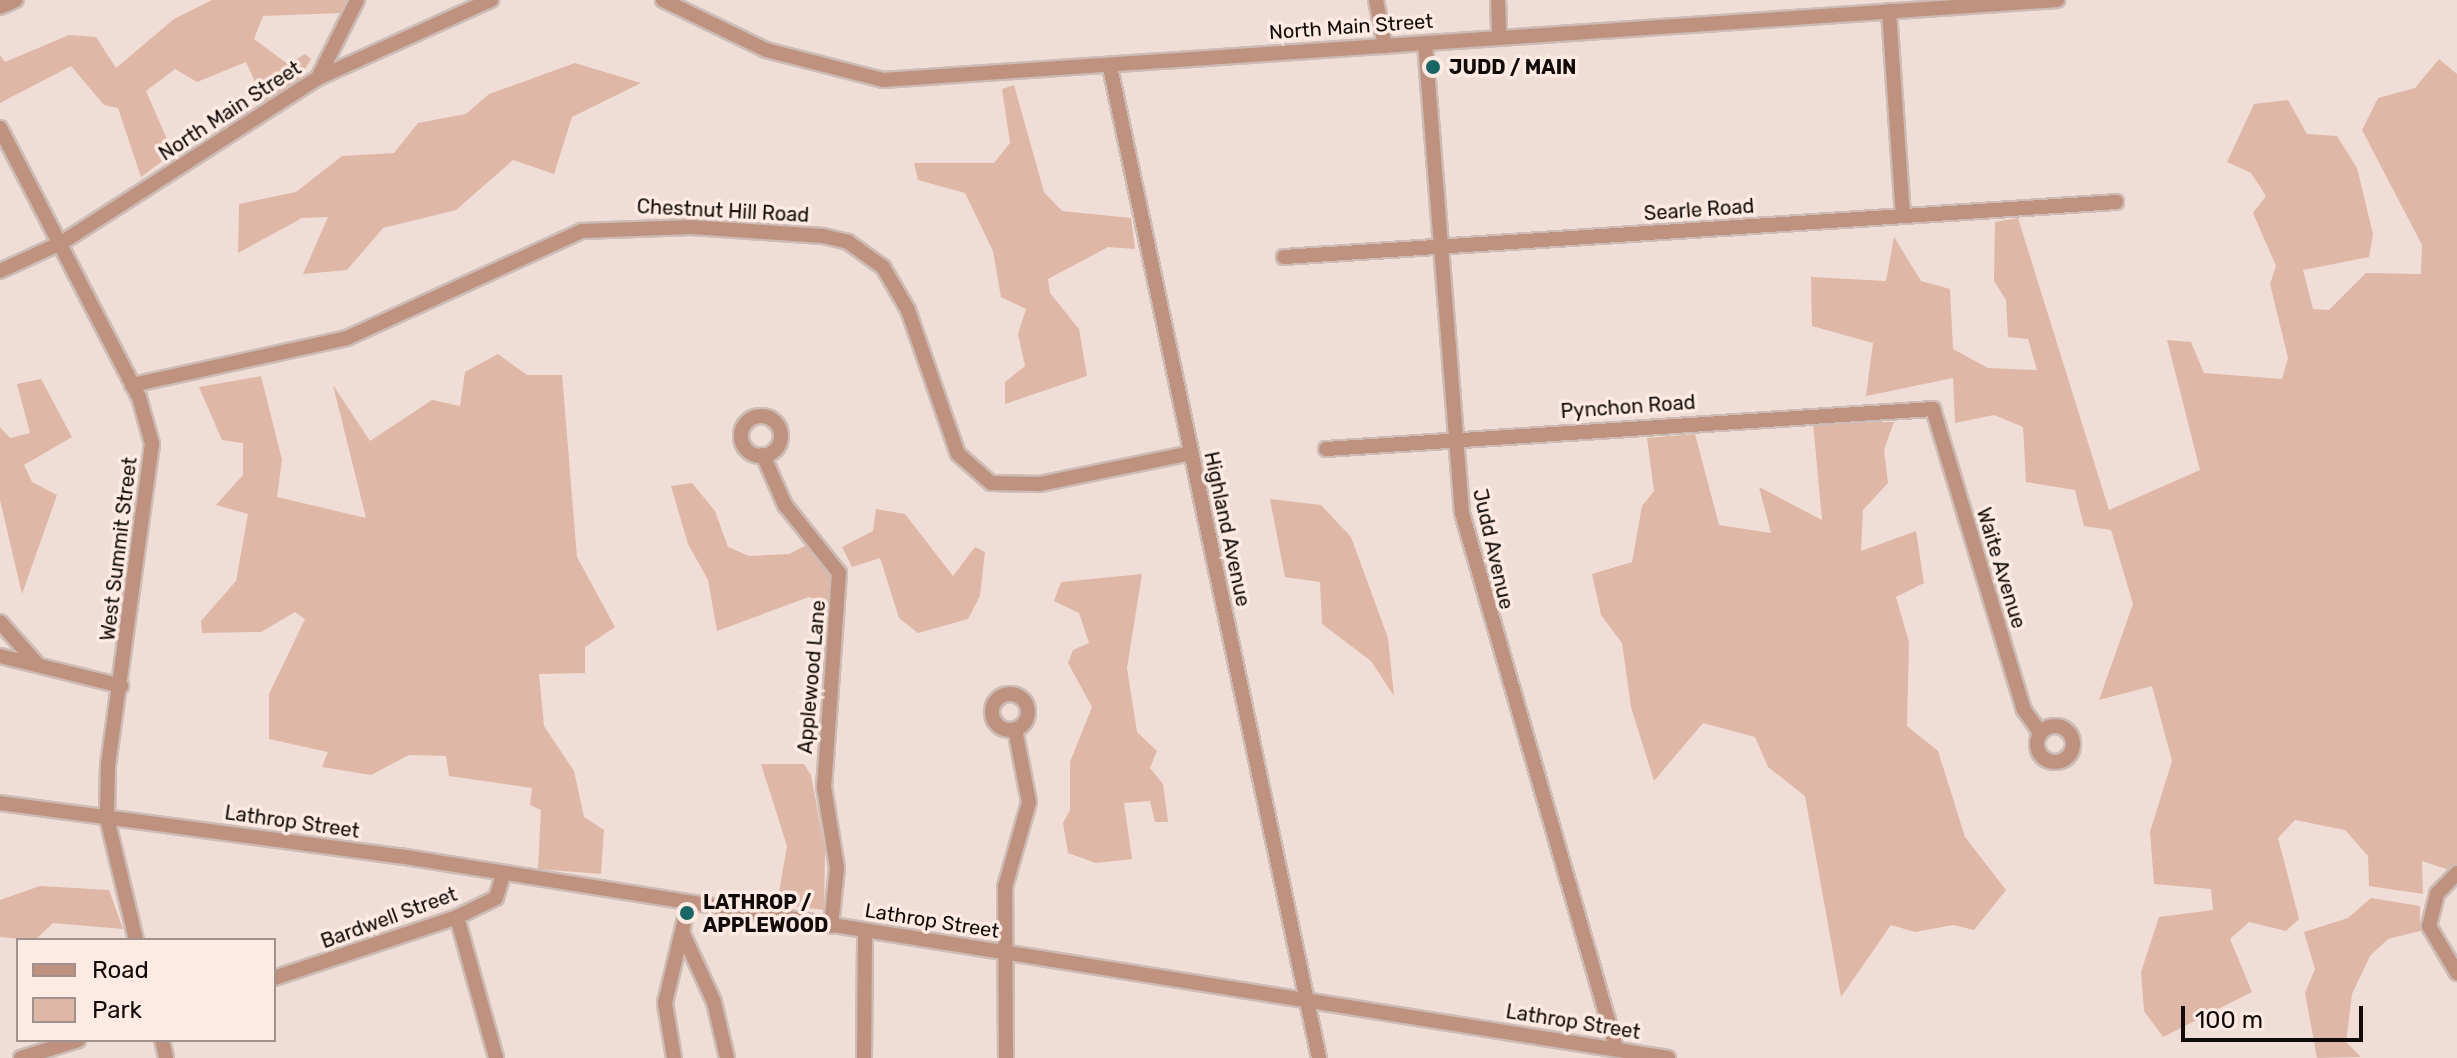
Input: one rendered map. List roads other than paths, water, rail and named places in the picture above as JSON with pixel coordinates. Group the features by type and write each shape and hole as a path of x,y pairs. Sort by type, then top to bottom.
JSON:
{"street":[{"path":"0,7 16,0"},
{"path":"318,78 357,0"},
{"name":"North Main Street","path":"0,271 61,243 318,78 491,0"},
{"name":"North Main Street","path":"663,0 766,50 853,77 1110,67 2057,0"},
{"path":"1376,0 1385,46"},
{"path":"1498,0 1499,38"},
{"path":"1889,11 1903,215"},
{"name":"Judd Avenue","path":"1425,43 1453,440 1472,561 1616,1048"},
{"name":"Highland Avenue","path":"1110,67 1319,1058"},
{"name":"West Summit Street","path":"0,128 132,385 152,458 121,686 107,818 136,938"},
{"name":"Searle Road","path":"1284,257 2116,202"},
{"name":"Chestnut Hill Road","path":"132,385 347,338 582,231 691,227 823,236 864,250 896,283 958,454 991,483 1040,484 1191,453"},
{"name":"Pynchon Road","path":"1326,449 1933,409"},
{"name":"Waite Avenue","path":"1933,409 2024,710 2040,732"},
{"name":"Applewood Lane","path":"763,455 785,505 839,573 824,787 837,868 831,926"},
{"path":"0,622 38,666"},
{"path":"0,656 121,686"},
{"path":"1006,1058 1005,887 1029,802 1015,729"},
{"name":"Lathrop Street","path":"0,803 399,856 502,878 1307,999 1668,1058"},
{"path":"2457,873 2437,894 2429,926 2457,973"},
{"name":"Bardwell Street","path":"276,977 457,917 496,898 502,878"},
{"path":"674,1058 665,1003 688,906"},
{"path":"457,917 496,1058"},
{"path":"864,1058 865,931"},
{"path":"681,932 714,1002 727,1058"},
{"path":"21,1058 72,1042"}],"place":[{"name":"JUDD / MAIN","path":"1433,67"},
{"name":"LATHROP / APPLEWOOD","path":"687,913"}]}
